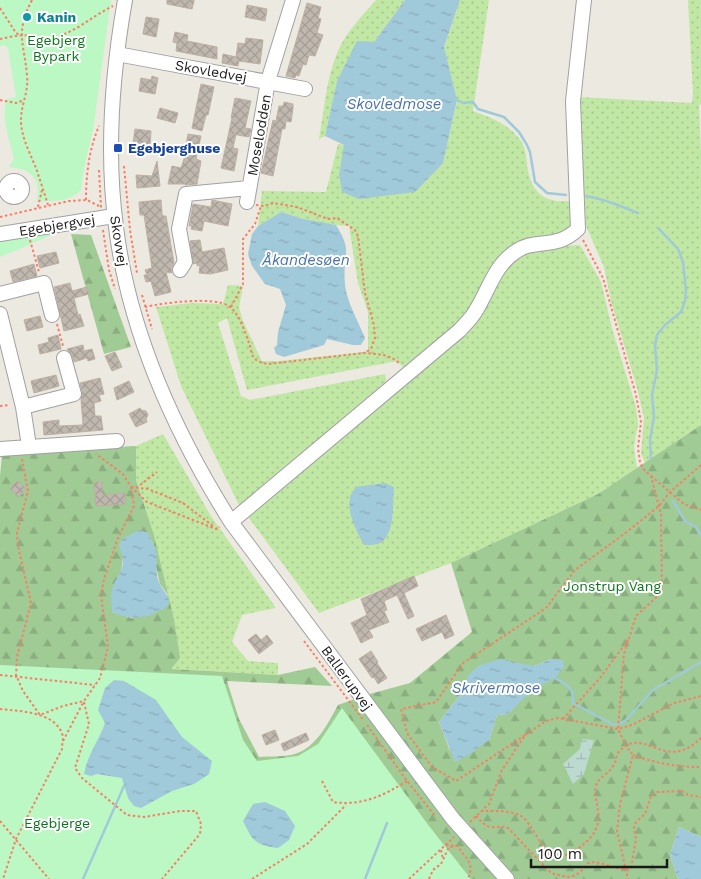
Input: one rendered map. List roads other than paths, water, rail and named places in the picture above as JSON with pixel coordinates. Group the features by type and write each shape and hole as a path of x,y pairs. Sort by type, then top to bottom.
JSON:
{"street":[{"name":"Moselodden","path":"180,270 184,262 179,229 186,194 252,199 268,81 293,0"},
{"path":"231,522 460,330 474,313 500,266 508,257 517,250 528,246 560,242 569,238 578,229 573,101 584,0"},
{"name":"Skovvej","path":"125,1 117,54 111,155 114,216 120,254 140,308 157,379 199,468"},
{"name":"Skovledvej","path":"117,54 306,89"},
{"name":"Egebjergvej","path":"0,234 114,216"},
{"path":"0,294 44,283 52,315"},
{"path":"0,314 25,447"},
{"path":"16,406 74,394 65,356"},
{"path":"0,449 117,441"},
{"name":"Ballerupvej","path":"199,468 231,522 418,774 459,833 507,879"}],"water":[{"name":"Skovledmose","path":"405,0 460,0 444,47 457,100 443,163 415,192 359,199 342,192 339,174 344,145 325,136 337,81 357,41 374,42"},
{"name":"Åkandesøen","path":"281,212 304,219 336,225 345,242 344,275 346,290 365,338 361,345 327,339 324,345 284,357 276,354 274,348 277,345 278,332 286,305 280,289 265,284 252,266 248,254 252,234 258,226"},
{"path":"385,483 394,487 389,532 380,543 364,545 351,516 350,497 355,487"},
{"path":"139,530 148,533 155,548 158,580 168,597 169,603 168,606 153,614 141,617 128,617 112,612 111,595 123,562 119,546 122,539"},
{"name":"Skrivermose","path":"500,659 534,666 551,659 563,660 564,667 555,678 538,687 508,714 497,715 489,740 455,762 439,722 466,687 468,675 480,665"},
{"path":"114,680 124,681 156,700 182,737 212,761 209,774 194,784 172,791 141,808 134,806 128,798 122,778 84,774 105,723 98,710 105,688"},
{"path":"265,802 285,811 295,826 289,840 278,848 260,844 256,841 243,821 253,804"},
{"path":"679,827 701,837 701,879 678,879 670,855"}],"waterway":[{"path":"457,100 463,103 473,102 478,109 504,117 519,132 527,145 535,182 547,193 566,195"},
{"path":"586,196 638,213"},
{"path":"651,459 650,440 654,417 652,395 657,370 655,346 657,335 665,325 681,312 686,291 683,262 678,249 658,228"},
{"path":"673,501 685,521 696,527 701,536"},
{"path":"620,723 625,721 653,690 701,662"},
{"path":"555,678 571,690 573,703 614,725 616,724"},
{"path":"83,879 124,786"},
{"path":"365,879 387,823"}],"place":[{"name":"Kanin","path":"27,17"},
{"name":"Egebjerghuse","path":"118,148"}],"park label":[{"name":"Egebjerg Bypark","path":"56,48"},
{"name":"Jonstrup Vang","path":"612,586"},
{"name":"Egebjerge","path":"57,823"}]}
